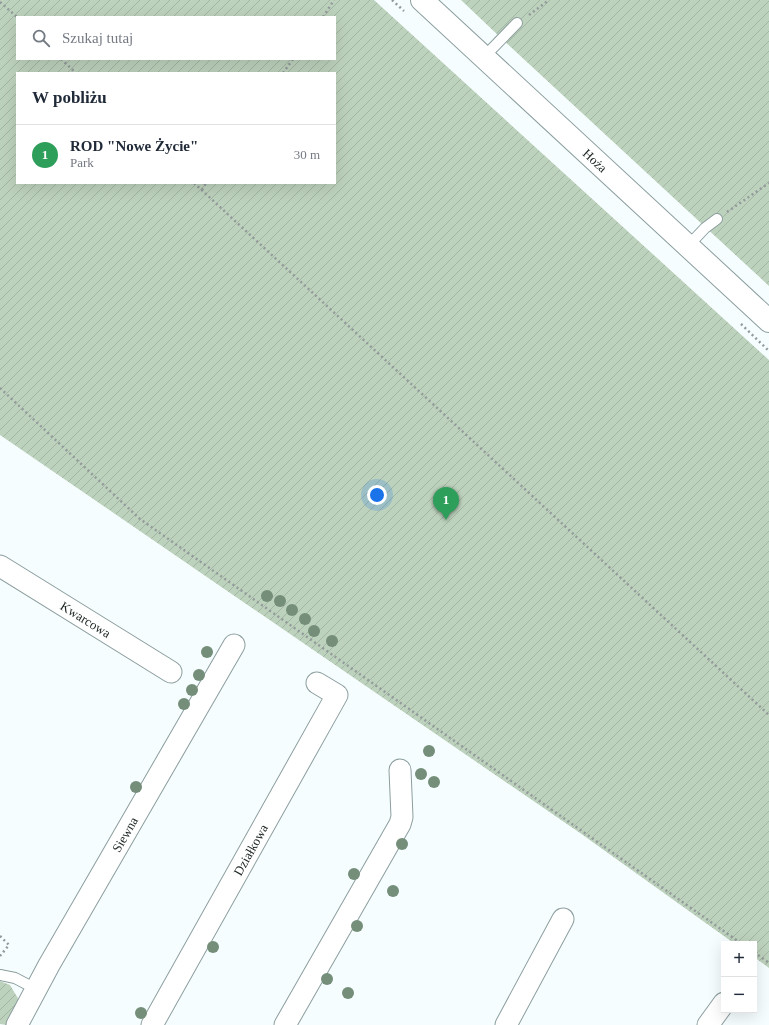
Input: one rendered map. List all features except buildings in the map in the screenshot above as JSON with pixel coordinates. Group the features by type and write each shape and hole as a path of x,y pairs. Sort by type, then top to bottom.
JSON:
{"street":[{"name":"Hoża","path":"422,0 769,321"},
{"name":"Kwarcowa","path":"0,566 171,672"},
{"name":"Siewna","path":"17,1025 36,989 234,645"},
{"name":"Działkowa","path":"152,1025 337,695 317,683"},
{"path":"285,1025 400,824 402,817 400,770"},
{"path":"506,1025 564,919"},
{"path":"708,1025 721,1007"}],"lane":[{"path":"484,57 517,23"},
{"path":"688,246 717,219"},
{"path":"0,975 15,978 36,989"}],"path":[{"path":"324,16 334,0"},
{"path":"517,23 549,0"},
{"path":"0,2 16,16"},
{"path":"63,60 75,72"},
{"path":"284,72 292,60"},
{"path":"717,219 769,183"},
{"path":"195,184 769,715"},
{"path":"202,190 205,184"},
{"path":"0,388 140,519 738,941"},
{"path":"0,936 9,945 0,956"},
{"path":"757,954 769,963"}],"green space":[{"path":"0,0 374,0 769,360 769,968 757,959 757,941 731,941 580,833 0,435"},
{"path":"461,0 769,0 769,286 501,38"},
{"path":"0,981 10,985 19,1000 7,1025 0,1024"}],"place":[{"name":"ROD \"Nowe Życie\"","path":"446,520"}]}
